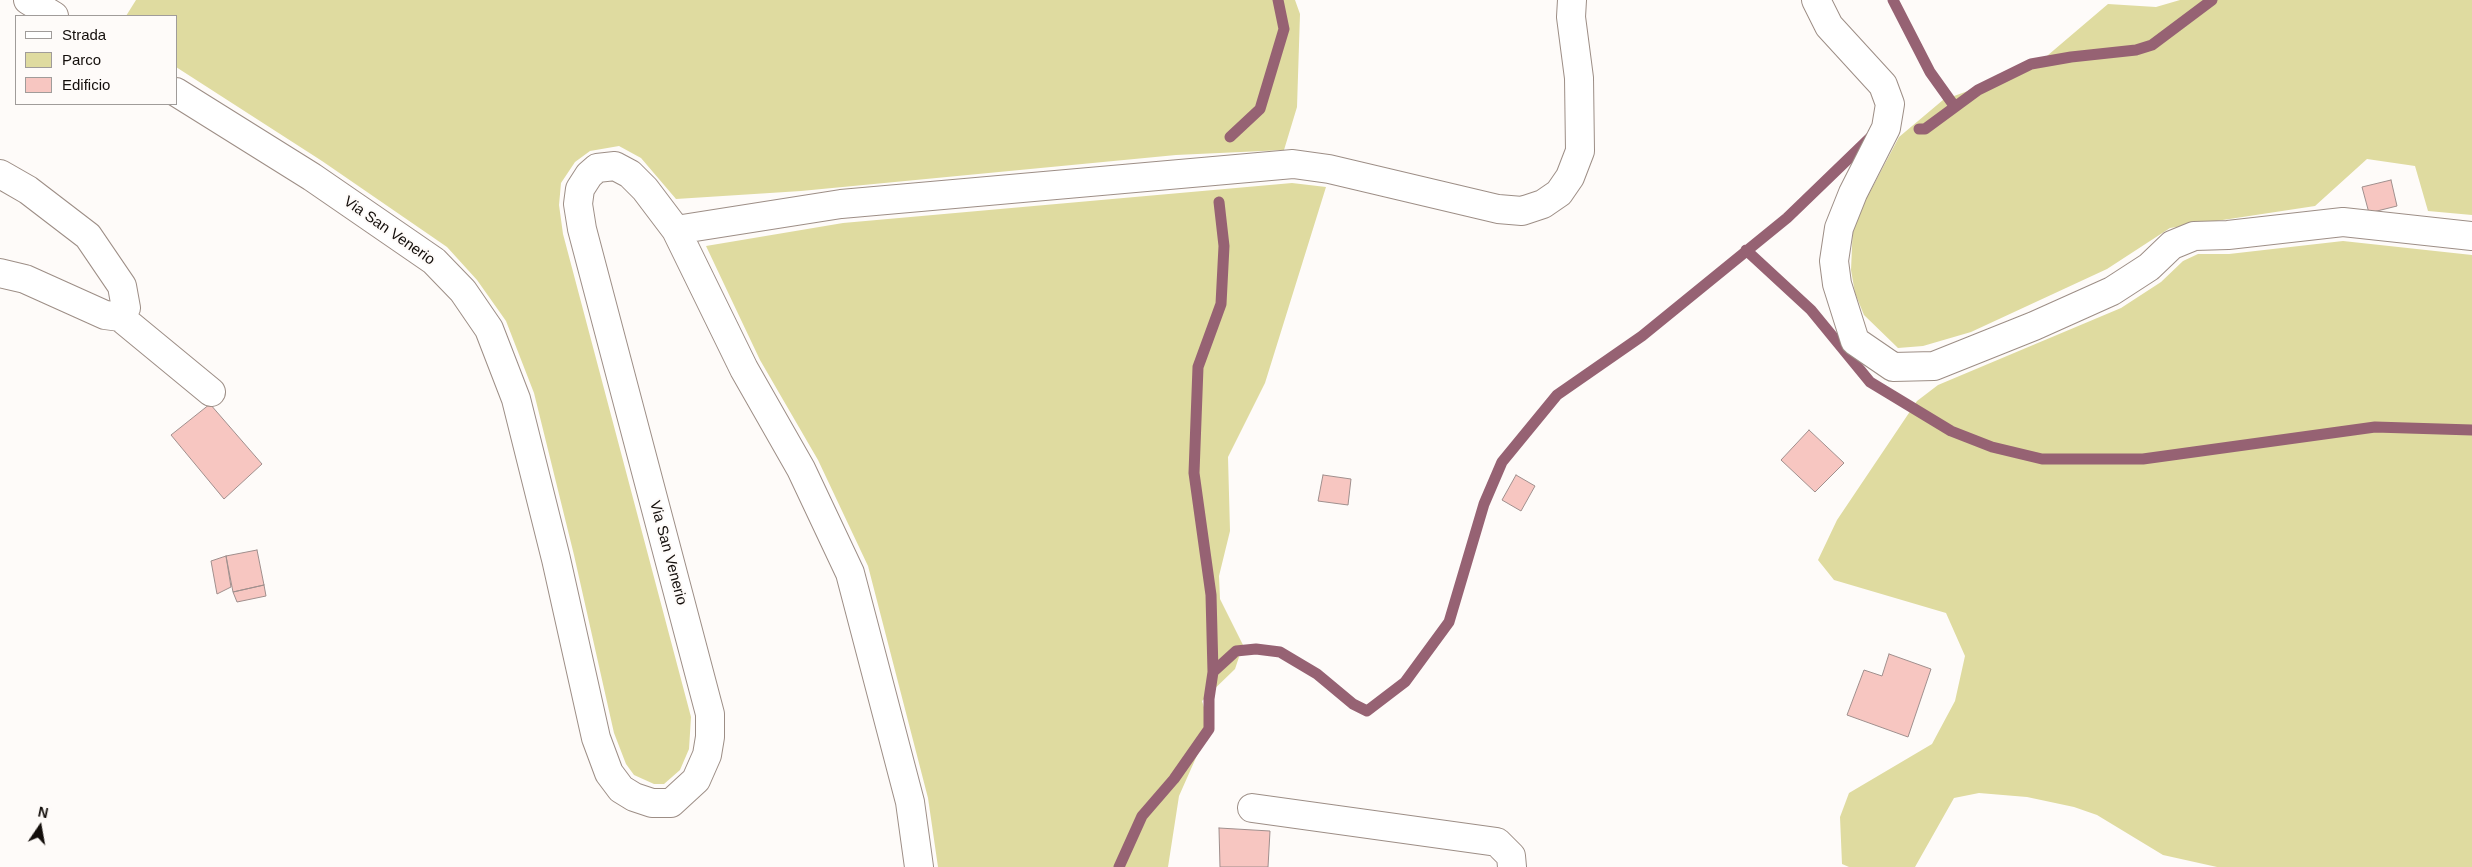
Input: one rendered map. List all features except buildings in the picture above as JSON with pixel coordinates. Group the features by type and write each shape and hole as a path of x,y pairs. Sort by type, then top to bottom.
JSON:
{"street":[{"path":"28,0 52,15"},
{"path":"676,230 841,204 1293,164 1329,168 1498,209 1522,211 1543,204 1559,193 1570,176 1580,151 1579,78 1571,17 1572,0"},
{"path":"1816,0 1829,26 1883,85 1890,104 1886,128 1853,193 1840,228 1834,261 1837,284 1855,341 1893,367 1934,366 2034,326 2112,291 2149,267 2172,245 2194,236 2228,235 2343,222 2472,236"},
{"name":"Via San Venerio","path":"178,93 312,177 434,261 463,291 489,330 516,399 556,559 596,738 609,773 621,789 634,798 670,803 696,780 707,755 710,737 710,714 582,230 578,204 580,189 589,174 597,168 615,166 630,174 645,189 676,230 744,369 801,469 850,573 910,802 919,867"},
{"path":"0,174 28,190 88,236 122,286 126,308 120,317"},
{"path":"0,273 25,279 104,314 120,317 212,392"},
{"path":"1252,808 1497,842 1511,856 1512,867"}],"green space":[{"path":"136,0 1295,0 1300,14 1297,107 1284,150 1176,155 801,191 676,199 641,158 619,146 590,151 575,162 561,183 559,205 563,234 691,717 689,749 680,770 664,784 654,784 634,775 626,764 614,733 574,555 534,393 506,321 477,280 447,247 322,161 178,68 178,15 127,15"},
{"path":"2180,0 2472,0 2472,215 2428,211 2415,166 2367,159 2315,206 2170,228 2107,269 1971,332 1923,346 1898,348 1864,315 1855,293 1851,270 1853,224 1899,137 1943,100 2034,67 2108,4 2156,7"},
{"path":"1292,183 1326,187 1265,383 1228,457 1230,531 1219,576 1220,599 1243,645 1235,669 1202,701 1210,726 1179,796 1168,867 938,867 928,798 868,566 818,460 760,360 706,246 843,223"},
{"path":"2343,241 2472,255 2472,867 2217,867 2163,855 2097,815 2074,807 2027,797 1979,793 1954,798 1915,867 1849,867 1842,864 1840,817 1849,793 1932,744 1955,701 1965,656 1946,613 1834,580 1818,560 1837,520 1917,401 1938,385 2121,308 2161,282 2183,261 2198,254 2229,254"}],"waterway":[{"path":"1230,137 1260,109 1284,29 1278,0"},
{"path":"1893,0 1930,72 1955,107"},
{"path":"1919,129 1925,129 1978,90 2031,64 2071,57 2136,50 2152,45 2212,0"},
{"path":"1213,672 1236,651 1256,649 1280,652 1317,674 1353,704 1367,711 1405,682 1449,622 1484,504 1502,462 1557,395 1642,336 1787,218 1873,135"},
{"path":"1119,867 1142,816 1174,779 1209,729 1209,699 1213,672 1211,595 1194,473 1198,367 1221,304 1224,246 1219,202"},
{"path":"1746,250 1811,310 1870,382 1951,431 1992,447 2042,459 2143,459 2375,427 2472,430"}]}
